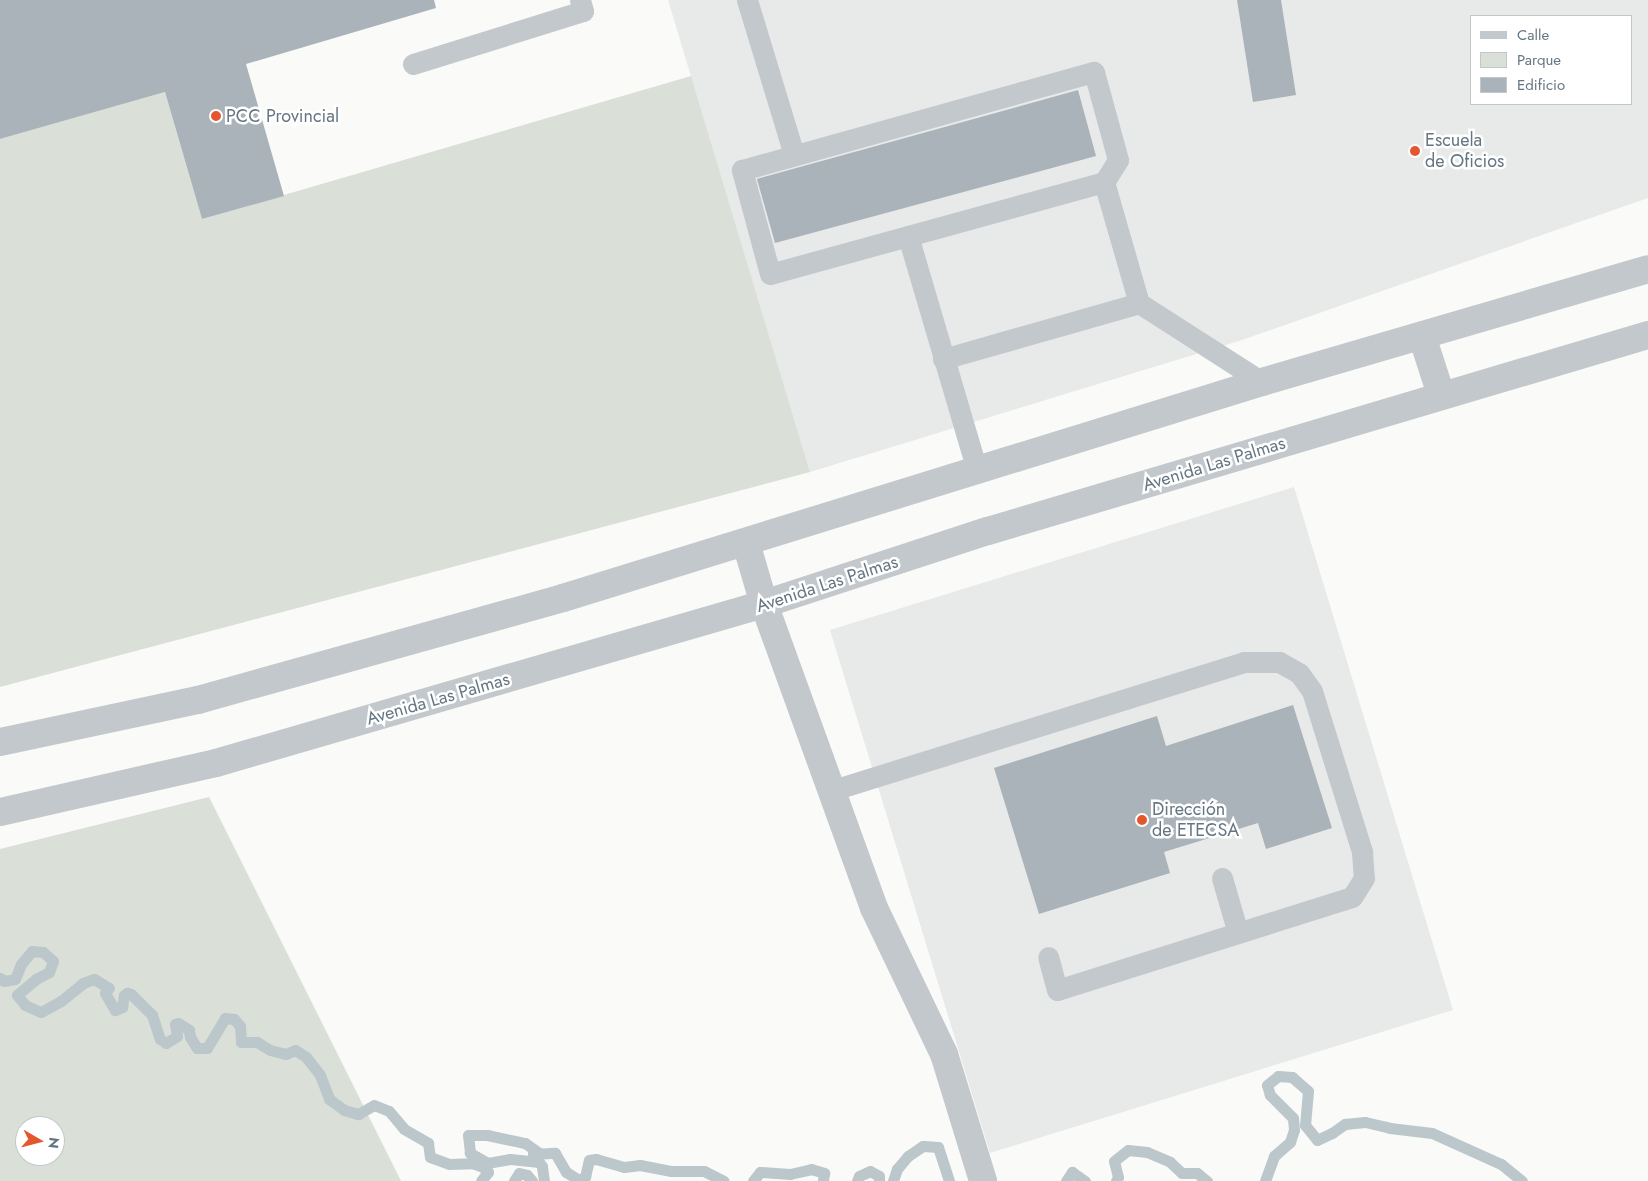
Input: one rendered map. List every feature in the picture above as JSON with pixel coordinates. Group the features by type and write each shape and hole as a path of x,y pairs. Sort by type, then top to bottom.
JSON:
{"street":[{"path":"0,742 198,700 563,598 1262,382 1648,269"},
{"name":"Avenida Las Palmas","path":"0,812 216,763 764,604 988,532 1441,395 1648,335"},
{"path":"1422,336 1441,395"},
{"path":"746,543 764,604 830,791 874,908 944,1054 983,1181"}],"lane":[{"path":"413,64 583,11 580,0"},
{"path":"747,0 794,155"},
{"path":"1094,72 1118,160 1104,182 770,274 742,170 1094,72"},
{"path":"1104,182 1139,303 1262,382"},
{"path":"908,236 977,470"},
{"path":"943,359 1139,303"},
{"path":"830,791 1244,662 1279,662 1299,673 1312,692 1362,852 1364,878 1352,898 1058,990 1048,957"},
{"path":"1222,878 1238,933"}],"shaded area":[{"path":"668,0 1648,0 1648,198 1239,341 810,472"},
{"name":"Dirección de ETECSA","path":"1294,487 1453,1010 990,1153 830,630"}],"green space":[{"name":"PCC Provincial","path":"691,76 810,472 0,687 0,139 165,92 202,219"},
{"path":"209,797 401,1181 0,1181 0,849"}],"building":[{"name":"PCC Provincial","path":"0,0 434,0 436,8 246,64 284,196 202,219 165,92 0,139"},
{"path":"1237,0 1281,0 1296,95 1253,102"},
{"path":"1078,90 1096,156 775,243 757,179"},
{"path":"1293,705 1332,828 1266,849 1258,823 1164,852 1170,873 1039,914 994,768 1157,716 1166,746"}],"waterway":[{"path":"0,978 4,981 15,979 21,964 32,951 43,952 53,961 49,972 36,979 17,995 25,1005 41,1012 61,1001 83,983 94,979 109,988 105,993 115,1010 122,1007 124,995 127,993 131,994 152,1015 160,1039 166,1043 177,1036 175,1024 178,1023 189,1030 190,1037 197,1048 207,1048 225,1018 234,1019 240,1026 241,1042 257,1042 270,1050 286,1054 295,1050 306,1057 320,1075 329,1099 344,1110 358,1114 374,1105 389,1111 404,1129 428,1143 430,1157 449,1164 472,1163 483,1167 488,1172 481,1181"},
{"path":"1265,1181 1274,1156 1290,1142 1294,1130 1293,1118 1270,1095 1267,1085 1278,1076 1292,1077 1308,1091 1305,1125 1317,1140 1345,1124 1365,1122 1390,1128 1432,1133 1501,1164 1522,1181"},
{"path":"539,1162 510,1159 488,1163 470,1153 468,1135 487,1135 525,1143 541,1154"},
{"path":"893,1181 897,1169 908,1156 923,1146 938,1147 949,1181"},
{"path":"1116,1181 1118,1177 1114,1161 1128,1150 1147,1152 1170,1162 1182,1173 1197,1173 1207,1181"},
{"path":"544,1181 542,1166 533,1154 555,1153 566,1172 579,1180 585,1177 589,1160 596,1159 624,1167 640,1165 671,1171 704,1171 724,1181"},
{"path":"753,1181 760,1172 790,1174 811,1169 824,1173 823,1181"},
{"path":"857,1181 859,1176 870,1171 879,1176 879,1181"},
{"path":"1066,1181 1072,1172 1085,1181"},
{"path":"514,1181 519,1173 527,1175 532,1181"}],"place":[{"name":"PCC Provincial","path":"216,116"},
{"name":"Escuela de Oficios","path":"1415,151"},
{"name":"Dirección de ETECSA","path":"1142,820"}]}
